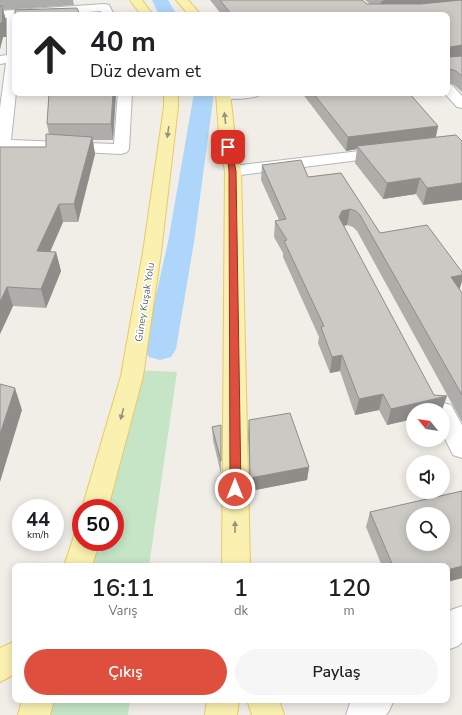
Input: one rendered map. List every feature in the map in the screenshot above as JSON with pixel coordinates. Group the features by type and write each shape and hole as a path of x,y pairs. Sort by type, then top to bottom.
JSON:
{"main road":[{"path":"136,0 145,12"},
{"path":"182,0 192,12"},
{"name":"Güney Kuşak Yolu","path":"98,499 132,376 153,245 171,107 171,96"},
{"path":"223,96 228,147 233,171 236,563"},
{"path":"79,563 82,551"},
{"path":"0,666 12,658"},
{"path":"34,715 37,703"},
{"path":"221,715 223,703"},
{"path":"264,703 268,715"}],"street":[{"path":"0,8 81,0"},
{"path":"39,12 105,7 107,12"},
{"path":"0,15 12,14"},
{"path":"12,22 7,59 3,144 121,149 125,96"},
{"path":"450,91 462,104"},
{"path":"233,171 402,150"},
{"path":"450,425 462,448"},
{"path":"450,632 462,621"},
{"path":"362,715 375,703"}],"green space":[{"path":"134,370 177,372 149,563 86,563 89,551 124,551 124,499 102,499"},
{"path":"51,703 130,703 128,715 48,715"}],"building":[{"path":"220,0 362,0 367,4 421,4 461,0 462,45 450,47 450,12 230,12"},
{"path":"0,6 2,6 2,23 0,23"},
{"path":"77,8 79,12 15,12 15,10"},
{"path":"462,56 462,76 456,71 450,69 450,57"},
{"path":"49,96 113,96 111,124 47,124"},
{"path":"315,96 412,96 438,126 348,137"},
{"path":"46,134 92,137 74,204 59,204 37,251 56,252 41,289 7,287 0,302 0,147 46,147"},
{"path":"456,135 462,141 462,183 427,188 420,178 387,183 357,146"},
{"path":"301,160 308,177 341,173 380,233 427,225 462,272 462,275 451,277 462,293 462,395 360,215 356,211 350,209 342,211 339,217 434,395 447,396 417,403 406,403 406,406 391,409 383,394 359,399 342,355 332,357 321,327 324,326 284,241 287,240 275,221 286,219 262,165"},
{"path":"0,384 15,388 0,434"},
{"path":"290,413 309,467 250,478 249,420"},
{"path":"221,425 221,461 212,427"},
{"path":"462,491 462,566 450,569 450,563 392,563 370,512 427,499 450,499 450,494"}],"waterway":[{"path":"160,0 166,12"},
{"path":"160,349 181,242 204,96"}],"route":[{"path":"228,147 233,171 235,489"}]}
